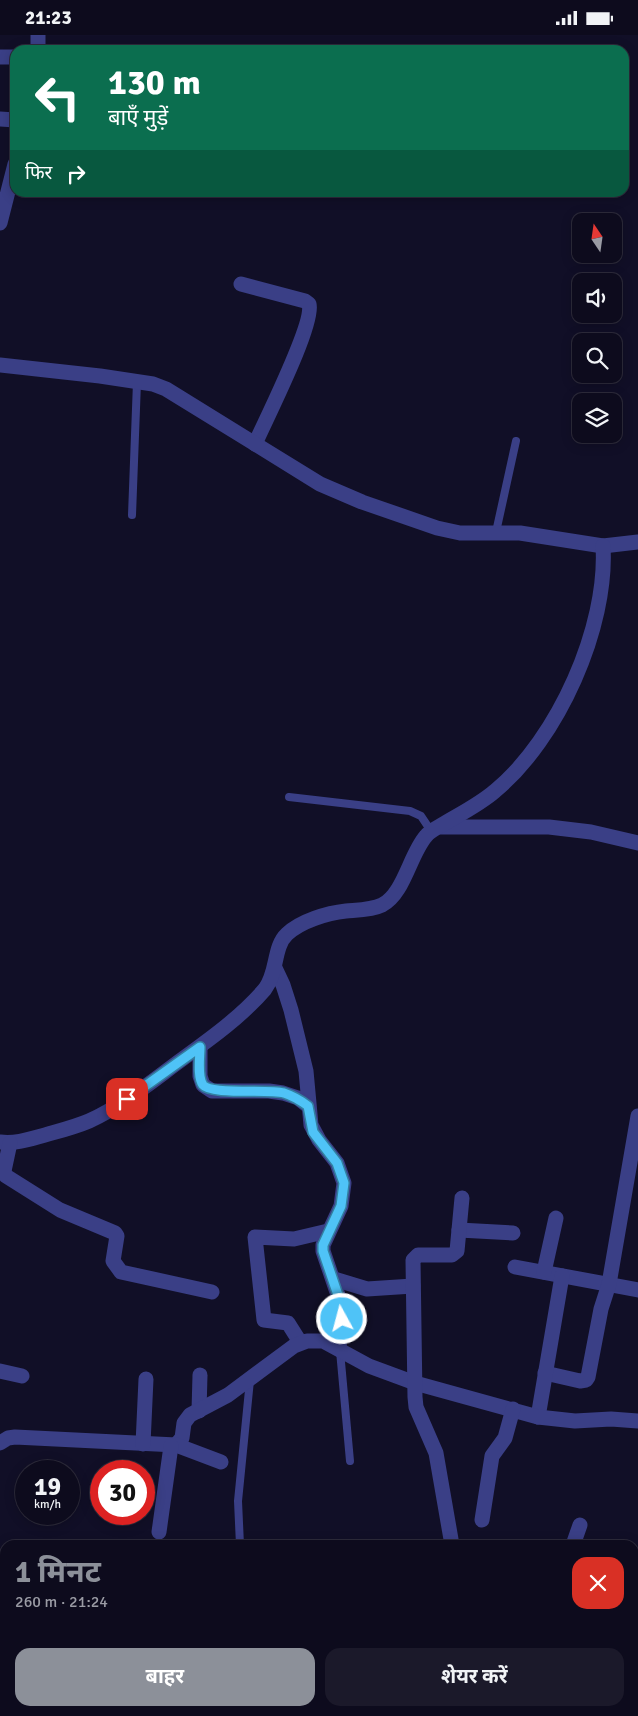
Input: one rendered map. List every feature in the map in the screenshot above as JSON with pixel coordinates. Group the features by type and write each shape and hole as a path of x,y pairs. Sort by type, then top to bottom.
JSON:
{"street":[{"path":"0,223 10,184"},
{"path":"241,283 305,301 311,309 301,341 255,444"},
{"path":"0,365 153,384 166,389 320,484 362,502 437,528 460,533 520,533 603,546 638,542"},
{"path":"212,1291 121,1272 113,1261 117,1236 115,1233 60,1210 6,1176 4,1171 5,1142 25,1140 60,1131 88,1121 120,1104 200,1047 233,1020 263,991 275,968 281,941 290,932 329,914 376,907 384,904 396,890 426,836 486,799 504,783 529,755 552,721 577,673 594,625 604,569 603,546"},
{"path":"435,829 549,827 591,832 638,843"},
{"path":"275,968 291,1010 306,1071 308,1106 313,1132 337,1163 344,1183 341,1206 323,1245 323,1251 334,1279 341,1310 340,1349"},
{"path":"200,1047 200,1076 203,1085 212,1091 269,1091 283,1093 298,1098 308,1106"},
{"path":"546,1373 580,1381 586,1380 588,1377 602,1309 631,1199 638,1116"},
{"path":"451,1540 439,1465 434,1447 416,1407 413,1260 422,1254 455,1253 462,1198"},
{"path":"544,1272 556,1218"},
{"path":"459,1230 513,1233"},
{"path":"300,1343 288,1323 264,1320 254,1237 294,1239 306,1238 328,1231"},
{"path":"515,1267 638,1290"},
{"path":"538,1417 562,1275"},
{"path":"334,1279 367,1289 413,1286"},
{"path":"159,1532 173,1446 182,1438 186,1419 228,1395 300,1343 323,1341 378,1370 415,1383 538,1417 568,1421 611,1419 638,1421"},
{"path":"0,1371 22,1376"},
{"path":"199,1411 200,1375"},
{"path":"143,1444 146,1379"},
{"path":"482,1520 492,1456 505,1438 513,1409"},
{"path":"0,1443 8,1438 15,1437 173,1446 221,1462"},
{"path":"575,1540 580,1525"}],"lane":[{"path":"132,515 137,382"},
{"path":"496,532 516,441"},
{"path":"289,797 410,811 421,816 435,829"},
{"path":"340,1349 350,1461"},
{"path":"240,1540 238,1501 259,1371"}],"route":[{"path":"127,1099 200,1047 200,1076 203,1085 212,1091 269,1091 283,1093 298,1098 308,1106 310,1125 313,1132 331,1153 342,1173 344,1183 341,1206 323,1245 323,1251 340,1301 342,1319"}]}
